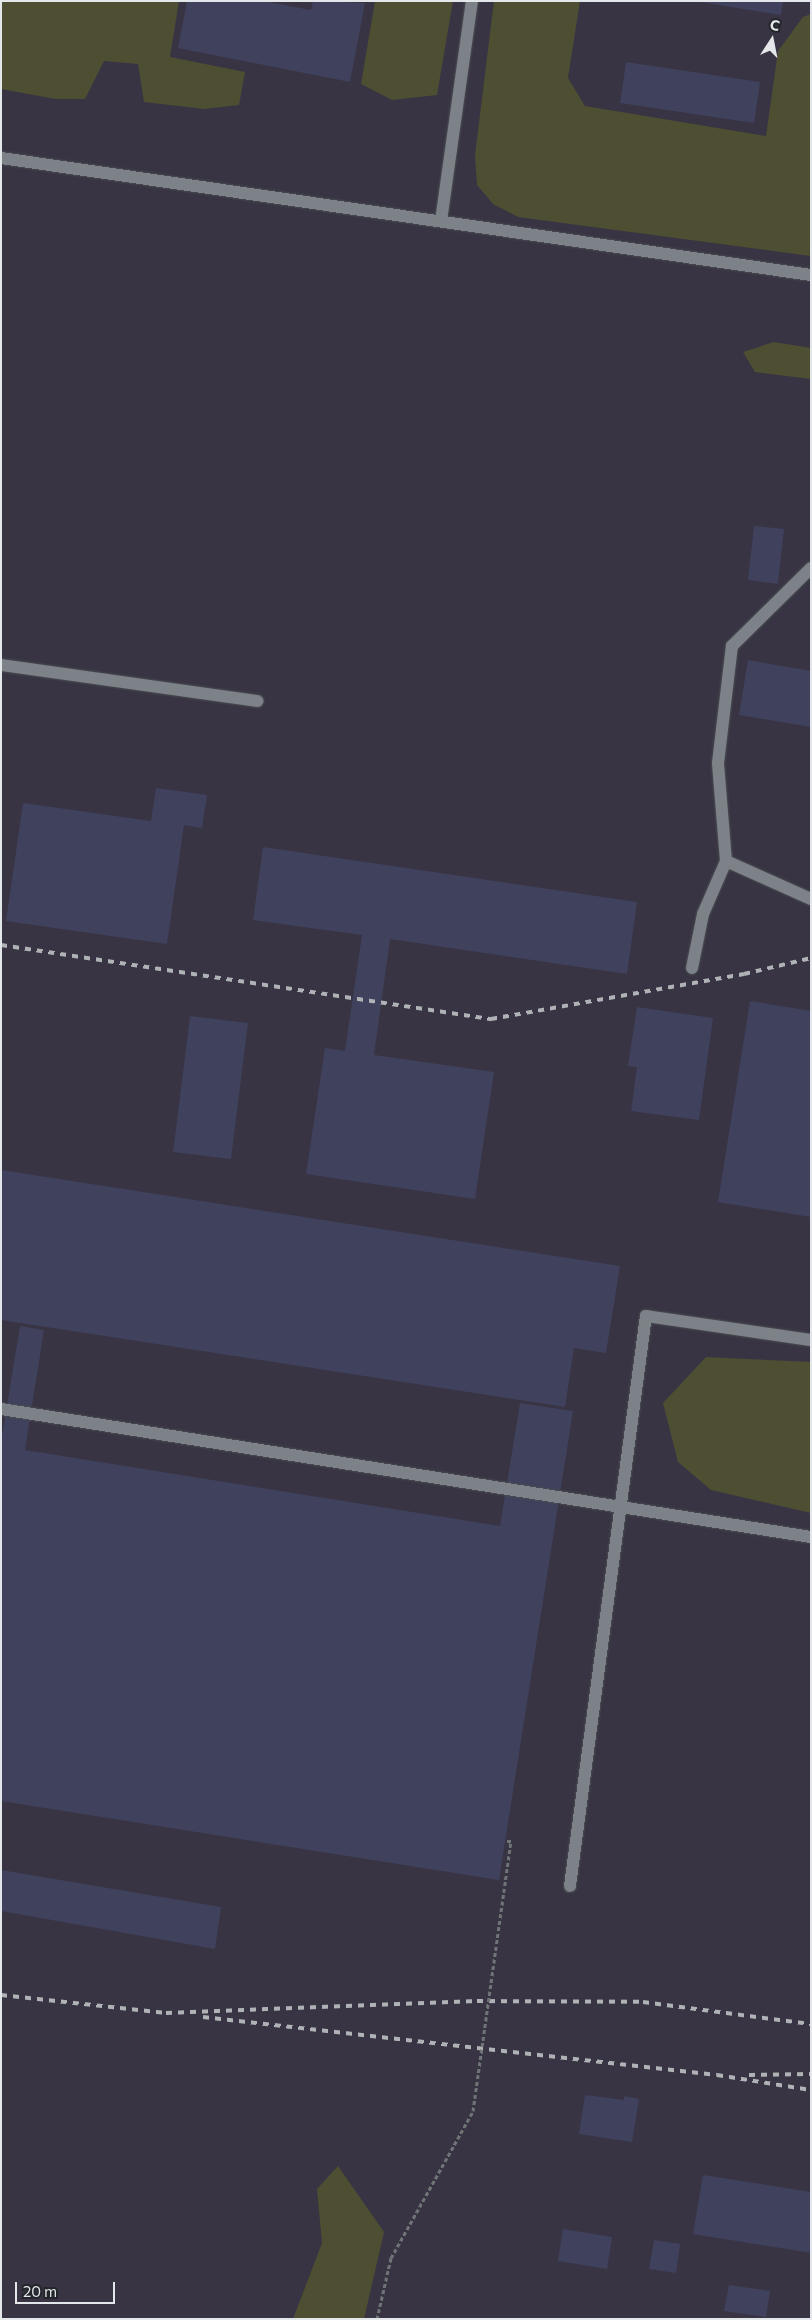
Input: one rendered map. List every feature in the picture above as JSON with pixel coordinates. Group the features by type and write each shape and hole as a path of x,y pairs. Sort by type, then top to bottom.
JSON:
{"lane":[{"path":"441,221 472,1"},
{"path":"1,158 811,276"},
{"path":"692,968 703,914 726,861 718,763 732,646 811,568"},
{"path":"1,665 257,701"},
{"path":"726,861 811,899"},
{"path":"570,1886 646,1316 811,1340"},
{"path":"1,1409 811,1537"}],"path":[{"path":"377,2319 391,2258 473,2112 511,1841 505,1841"}],"shaded area":[{"path":"1,1 811,1 811,2319 1,2319"}],"green space":[{"path":"1,1 179,1 170,57 245,72 239,105 204,109 144,102 138,64 104,61 85,99 56,99 1,89"},
{"path":"375,1 453,1 437,95 392,100 361,84"},
{"path":"494,1 580,1 568,78 585,106 766,136 778,51 803,17 811,14 811,256 518,217 493,204 477,185 475,155"},
{"path":"774,342 811,348 811,379 755,372 743,352"},
{"path":"706,1357 811,1362 811,1513 711,1490 678,1462 663,1403"},
{"path":"338,2166 384,2232 364,2319 293,2319 322,2243 317,2189"}],"building":[{"path":"187,1 263,1 311,10 313,1 365,3 350,82 178,48"},
{"path":"694,1 783,1 781,15"},
{"path":"626,62 760,82 754,123 620,103"},
{"path":"754,526 784,529 778,584 748,580"},
{"path":"748,660 811,671 811,727 739,715"},
{"path":"156,788 207,795 202,828 184,825 167,944 6,921 23,803 151,821"},
{"path":"263,847 637,902 627,974 390,939 374,1055 494,1072 475,1199 306,1174 325,1048 345,1051 362,935 253,920"},
{"path":"750,1001 811,1011 811,1217 718,1202"},
{"path":"637,1007 713,1018 699,1120 631,1111 637,1067 628,1066"},
{"path":"190,1016 248,1023 231,1159 173,1152"},
{"path":"1,1170 620,1266 606,1353 574,1348 565,1407 1,1320"},
{"path":"20,1326 44,1330 25,1450 500,1526 520,1403 573,1411 499,1880 1,1801 1,1442"},
{"path":"1,1870 221,1907 215,1949 1,1911"},
{"path":"585,2095 624,2100 624,2096 639,2099 632,2142 579,2134"},
{"path":"703,2175 811,2192 811,2253 693,2234"},
{"path":"563,2229 612,2237 607,2269 558,2261"},
{"path":"654,2240 680,2244 676,2273 649,2269"},
{"path":"729,2285 770,2291 766,2317 724,2311"}],"railway":[{"path":"1,945 491,1019 744,974 811,958"},
{"path":"1,1995 166,2013 477,2001 643,2002 811,2024"},
{"path":"203,2017 717,2075 811,2090"},
{"path":"749,2075 811,2074"}]}
